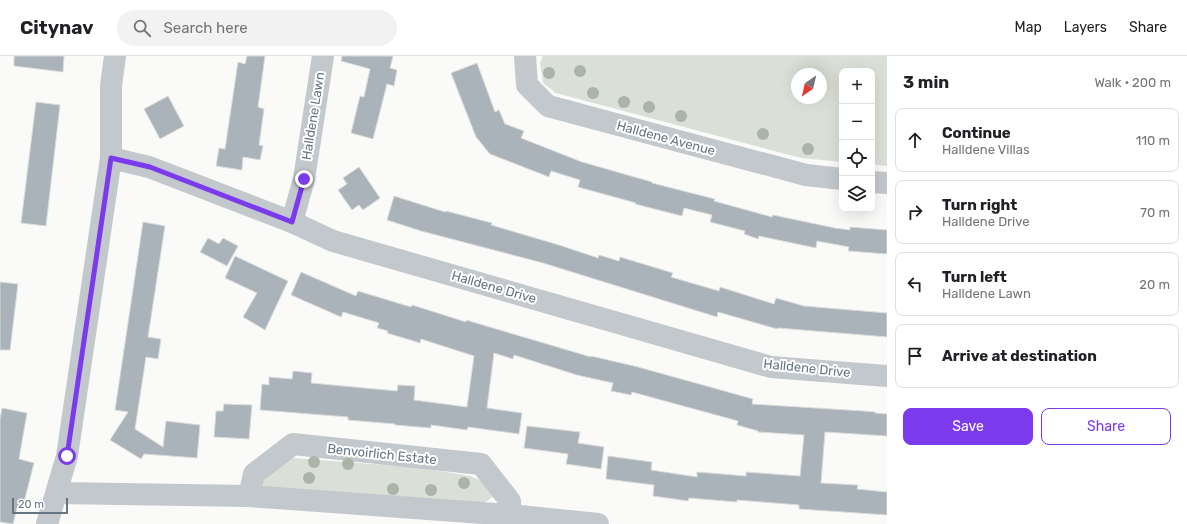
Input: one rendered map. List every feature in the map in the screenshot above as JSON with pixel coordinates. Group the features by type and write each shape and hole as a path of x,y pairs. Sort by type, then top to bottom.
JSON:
{"street":[{"path":"47,524 67,456 111,158 111,86 115,56"},
{"name":"Halldene Lawn","path":"292,222 304,179 323,56"},
{"name":"Halldene Avenue","path":"525,56 527,85 548,106 806,175 839,179"},
{"name":"Halldene Drive","path":"111,158 150,167 292,222 333,241 771,367 887,376"},
{"path":"875,182 887,183"},
{"name":"Benvoirlich Estate","path":"249,496 254,474 293,444 480,464 510,501 510,515"},
{"path":"57,493 249,496 510,515 598,524"}],"shaded area":[{"path":"543,56 887,56 887,166 875,164 875,68 839,68 839,162 801,158 556,93 543,83 540,63"},
{"path":"293,458 423,468 470,476 482,481 495,495 484,503 269,488 264,486 262,483 270,473"}],"building":[{"path":"14,56 64,56 63,72 14,66"},
{"path":"247,56 265,56 258,107 264,109 259,145 263,146 260,160 243,157 242,170 216,166 219,148 225,149 238,62 245,64"},
{"path":"342,56 393,56 390,68 397,70 394,86 387,84 373,139 351,133 360,96 364,97 370,69 341,61"},
{"path":"477,63 495,112 499,110 505,124 524,131 521,138 582,162 652,183 715,199 714,201 772,217 773,215 850,230 850,227 887,230 887,254 848,251 849,247 817,241 816,248 759,236 758,239 744,234 745,231 710,222 712,215 684,208 682,216 635,204 636,203 578,187 580,180 551,171 549,177 490,154 476,137 451,73"},
{"path":"168,96 184,126 160,139 144,109"},
{"path":"36,102 60,105 46,226 21,223"},
{"path":"359,167 380,198 363,210 359,205 352,210 338,190 347,184 343,178"},
{"path":"394,196 445,212 446,211 492,223 491,225 598,258 599,255 619,261 620,257 673,273 671,277 719,291 720,287 774,304 776,298 804,306 887,313 887,337 777,329 718,312 717,317 543,263 421,231 387,220"},
{"path":"143,222 165,226 148,337 161,339 158,359 146,357 135,429 163,447 166,421 200,425 197,458 144,454 141,459 110,440 128,412 115,410"},
{"path":"208,238 219,244 223,238 238,246 227,266 200,252"},
{"path":"235,256 288,281 265,330 243,317 257,293 225,278"},
{"path":"301,272 356,296 358,291 411,307 412,305 466,322 466,320 591,357 638,367 753,399 752,404 864,411 887,414 887,436 825,432 821,483 858,485 857,489 887,492 887,515 799,509 799,505 737,500 737,502 689,498 688,501 653,496 654,485 606,479 608,456 652,462 651,470 697,477 697,472 746,476 746,472 800,476 804,435 758,432 737,425 738,421 632,392 631,395 611,391 613,383 577,375 514,355 513,359 494,353 487,408 522,413 519,434 468,427 467,430 431,425 431,428 395,425 348,420 348,417 260,410 262,384 269,385 269,377 292,379 293,371 312,373 311,383 397,391 398,385 415,386 414,400 467,407 474,356 421,339 420,343 387,333 388,331 377,328 379,323 343,312 341,317 291,295"},
{"path":"0,282 18,284 10,350 0,350"},
{"path":"224,404 252,405 249,439 214,437 216,411 223,411"},
{"path":"2,408 27,413 19,459 34,463 22,510 17,508 13,524 0,522 0,419"},
{"path":"527,426 580,432 578,443 604,447 601,469 566,464 568,454 524,448"}],"route":[{"path":"67,456 111,158 150,167 292,222 304,179"}]}
